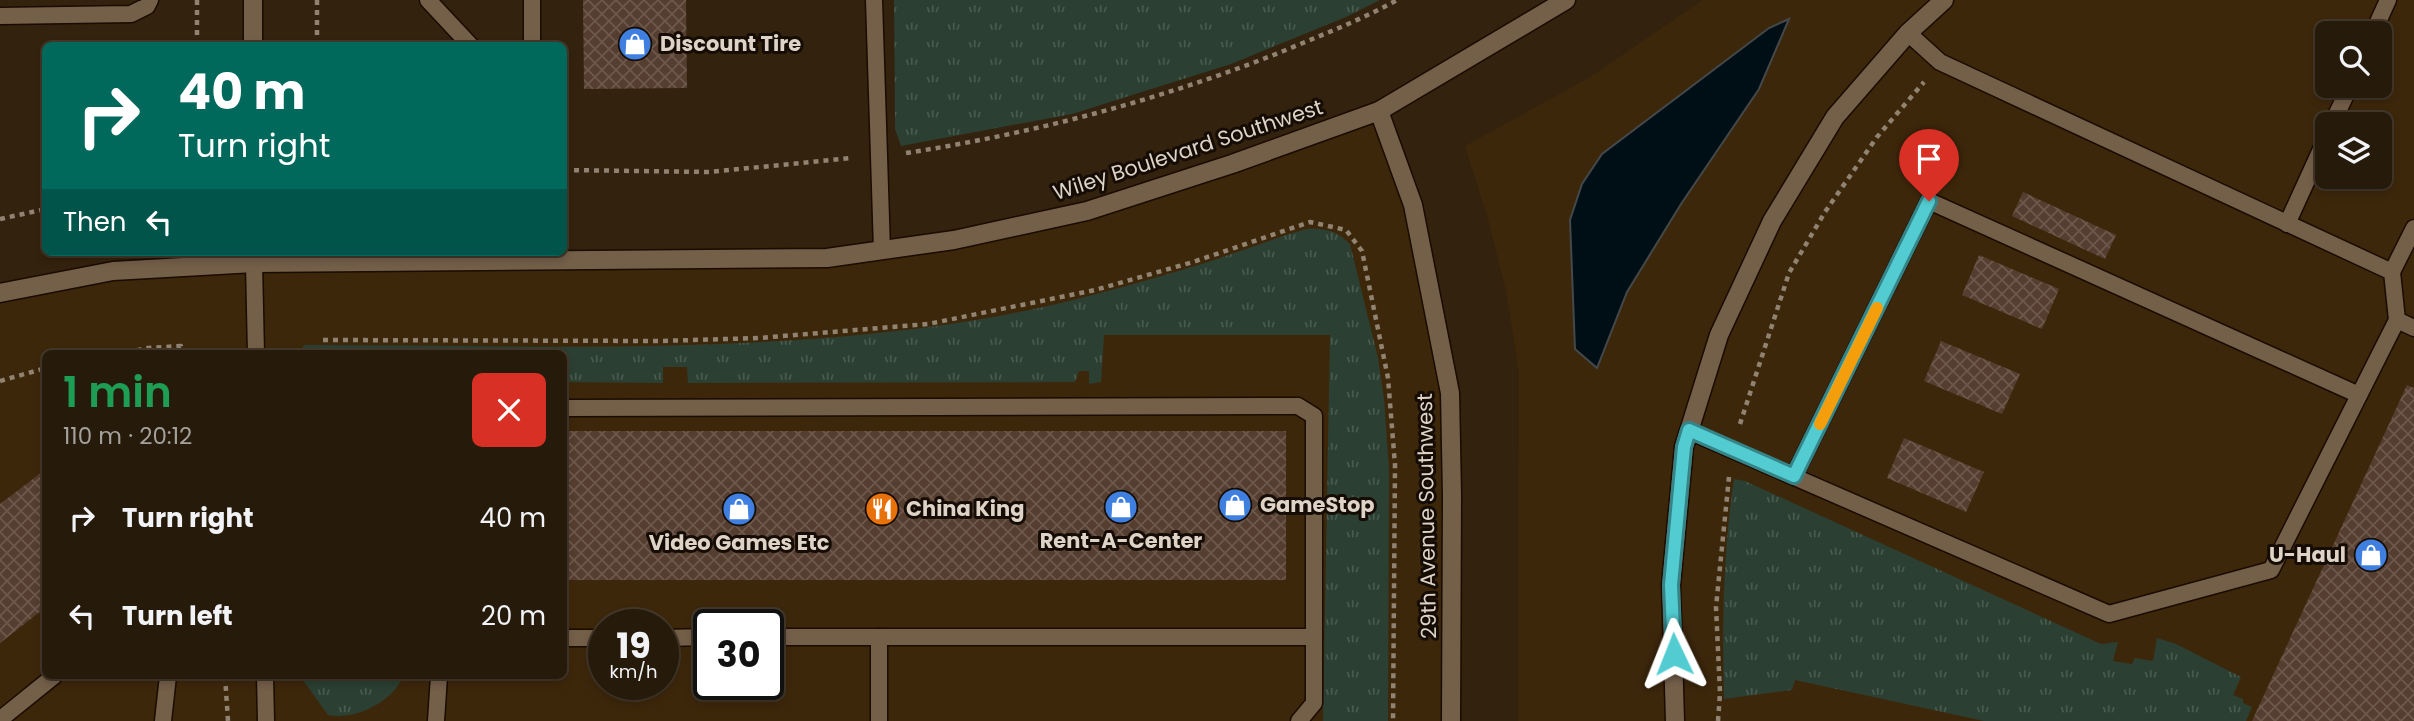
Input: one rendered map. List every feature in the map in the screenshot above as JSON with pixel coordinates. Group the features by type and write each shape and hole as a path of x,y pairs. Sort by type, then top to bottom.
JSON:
{"street":[{"path":"253,0 253,42"},
{"name":"Wiley Boulevard Southwest","path":"0,293 113,271 254,257 827,258 954,240 1087,211 1232,164 1379,111 1566,0"},
{"path":"1675,721 1671,585 1684,447 1719,335 1772,221 1835,117 1908,33 1944,0"},
{"name":"29th Avenue Southwest","path":"1379,111 1413,205 1450,393 1451,721"}],"lane":[{"path":"0,16 131,14 147,6 150,0"},
{"path":"428,0 467,42"},
{"path":"532,0 532,42"},
{"path":"874,0 882,250"},
{"path":"2378,21 2388,0"},
{"path":"1908,33 1940,62 2392,272"},
{"path":"2287,224 2315,163"},
{"path":"1794,476 1929,201 2359,395"},
{"path":"1689,430 2109,614 2271,570 2397,320 2392,272 2414,228"},
{"path":"254,257 256,350"},
{"path":"2397,320 2414,328"},
{"path":"567,408 1298,406 1314,416 1314,703 1299,721"},
{"path":"784,637 1314,637"},
{"path":"879,637 879,721"},
{"path":"567,638 588,638"},
{"path":"3,721 2,718 50,679"},
{"path":"163,721 168,679"},
{"path":"265,679 266,721"},
{"path":"436,721 439,679"}],"path":[{"path":"197,0 197,42"},
{"path":"317,0 317,42"},
{"path":"567,170 709,172 878,156 1062,123 1175,91 1253,63 1363,19 1397,0"},
{"path":"1718,721 1720,693 1716,607 1726,491 1742,411 1789,273 1825,212 1877,137 1940,62"},
{"path":"0,219 42,210"},
{"path":"323,340 660,341 773,337 928,324 1095,290 1193,262 1310,222 1346,230 1362,251 1388,378 1395,464 1393,721"},
{"path":"138,350 181,346 182,350"},
{"path":"0,381 42,369"},
{"path":"225,679 228,721"}],"shaded area":[{"path":"1703,0 2414,0 2414,721 1518,721 1519,372 1506,291 1488,219 1465,146 1587,79"},
{"path":"1789,19 1759,89 1681,204 1627,292 1597,368 1575,349 1570,220 1582,184 1602,154 1769,28"},
{"path":"1379,111 1413,205 1450,393 1451,721 0,721 0,293 113,271 827,258 1087,211"}],"green space":[{"path":"894,0 1380,0 1346,17 1231,64 1072,114 901,146 895,129"},
{"path":"1306,229 1330,231 1350,244 1378,358 1384,399 1389,469 1388,721 1323,721 1330,335 1104,335 1101,382 1089,384 1089,371 1079,371 1075,382 688,383 687,367 663,367 663,383 567,382 567,350 302,350 304,345 554,347 804,340 887,332 999,316 1118,288 1205,263"},
{"path":"1734,479 1745,481 2101,644 2118,642 2113,661 2132,664 2135,658 2153,661 2157,638 2176,644 2241,677 2233,695 2252,707 2246,721 1984,721 1795,680 1792,690 1724,699 1724,589"},
{"path":"302,679 401,679 391,693 372,707 350,715 328,715"}],"building":[{"name":"Discount Tire","path":"583,0 686,0 687,88 584,89"},
{"path":"2023,192 2116,235 2105,259 2012,216"},
{"path":"1979,255 2059,289 2042,329 1962,295"},
{"path":"1941,341 2020,374 2002,414 1924,381"},
{"name":"U-Haul","path":"2407,385 2414,388 2414,721 2252,721"},
{"path":"567,431 1286,431 1286,580 567,580"},
{"path":"1904,438 1984,472 1966,512 1887,478"},
{"path":"42,472 42,610 0,643 0,504"}],"slow traffic":[{"path":"1820,424 1877,308"}],"place":[{"name":"Discount Tire","path":"635,44"},
{"name":"GameStop","path":"1235,505"},
{"name":"Rent-A-Center","path":"1121,507"},
{"name":"Video Games Etc","path":"739,509"},
{"name":"China King","path":"882,509"},
{"name":"U-Haul","path":"2371,555"}],"route":[{"path":"1674,654 1671,585 1684,447 1689,430 1794,476 1929,201"}]}
